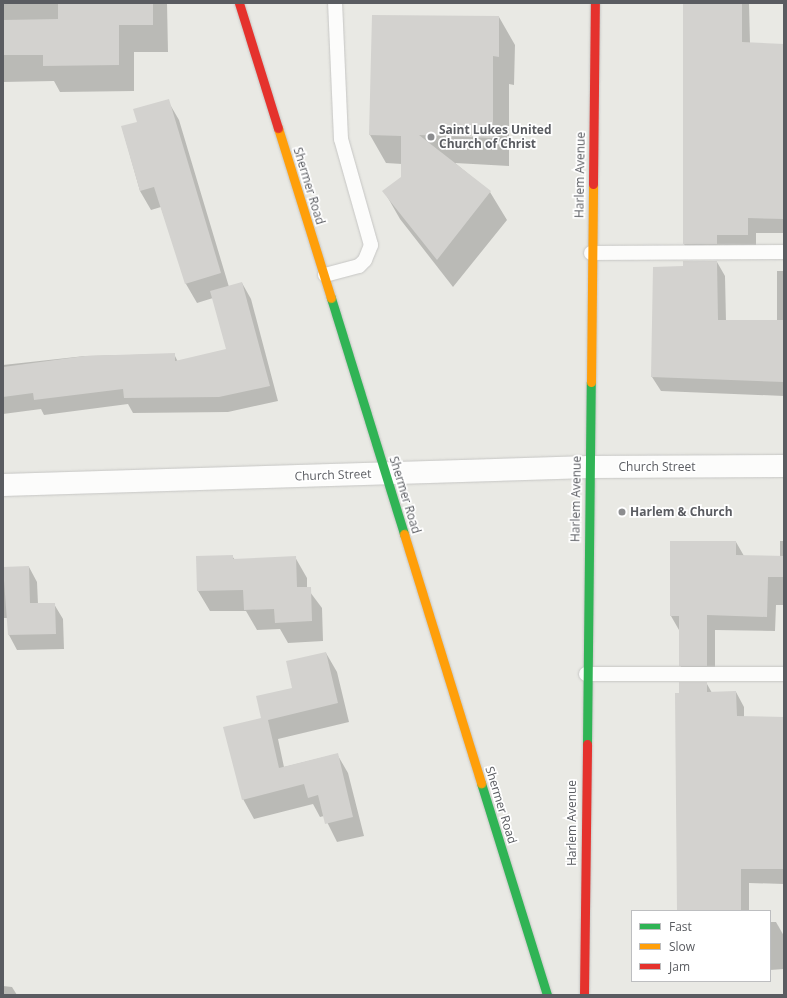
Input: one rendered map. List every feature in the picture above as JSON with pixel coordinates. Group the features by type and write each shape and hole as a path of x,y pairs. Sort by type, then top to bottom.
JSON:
{"main road":[{"name":"Shermer Road","path":"239,3 546,995"},
{"name":"Harlem Avenue","path":"584,995 586,674 595,3"}],"street":[{"name":"Church Street","path":"3,485 589,467 784,466"}],"lane":[{"path":"324,275 359,266 365,260 371,245 340,139 335,3"},
{"path":"591,253 784,252"},
{"path":"586,674 784,674"}],"building":[{"path":"58,3 153,3 153,25 119,25 119,65 43,66 43,55 3,55 3,20 58,19"},
{"path":"683,3 742,3 742,42 784,44 784,219 748,218 748,235 717,235 717,244 683,244"},
{"name":"Saint Lukes United Church of Christ","path":"372,15 499,16 499,57 493,56 493,138 419,135 491,191 437,260 382,191 401,177 401,136 369,135"},
{"path":"169,99 221,273 185,284 154,187 140,191 121,126 137,122 133,109"},
{"path":"683,261 717,261 718,320 784,320 784,382 651,377 653,267 683,266"},
{"path":"242,282 270,386 219,397 124,398 123,389 34,400 33,393 3,397 3,367 85,356 175,353 175,361 226,349 210,291"},
{"path":"670,541 736,541 736,555 784,556 784,577 768,577 767,617 707,615 707,666 679,666 679,616 670,616"},
{"path":"233,555 233,559 296,556 297,587 311,587 312,621 275,623 274,609 244,610 243,590 197,591 196,556"},
{"path":"29,566 30,603 55,603 56,634 8,635 3,567"},
{"path":"326,652 338,703 268,720 279,768 338,753 353,817 325,824 318,795 308,798 304,784 242,800 223,727 261,718 256,696 292,688 286,661"},
{"path":"679,682 707,682 707,692 736,691 737,716 784,717 784,869 741,869 741,910 677,910 675,693 679,693"}],"traffic: fast":[{"path":"331,298 404,534"},
{"path":"587,744 591,382"},
{"path":"481,783 547,995"}],"traffic: slow":[{"path":"278,128 331,298"},
{"path":"591,382 593,184"},
{"path":"404,534 481,783"}],"traffic: jam":[{"path":"239,3 278,128"},
{"path":"593,184 595,3"},
{"path":"584,995 587,744"}],"place":[{"name":"Saint Lukes United Church of Christ","path":"431,137"},
{"name":"Harlem & Church","path":"622,512"}]}
